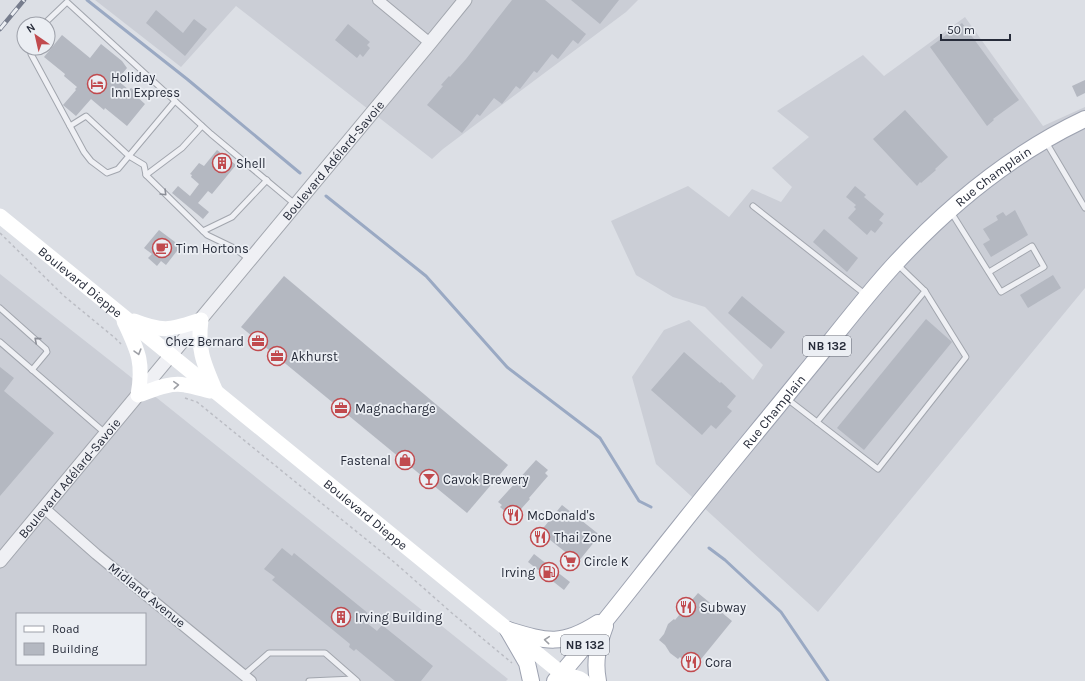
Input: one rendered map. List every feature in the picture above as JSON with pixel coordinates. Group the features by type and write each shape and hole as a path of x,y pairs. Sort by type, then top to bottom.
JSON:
{"main road":[{"name":"Rue Champlain","path":"561,678 608,617 785,397 896,263 949,210 988,177 1044,139 1085,119"},
{"name":"Boulevard Dieppe","path":"0,216 508,630 561,678 580,679 583,681"},
{"path":"122,316 158,329 172,329 201,320 199,342 201,354 217,394"},
{"path":"122,316 135,344 141,363 141,381 138,395 170,385 180,384 190,385 217,394"},
{"path":"508,630 538,639 561,640 580,634 608,617"},
{"path":"598,681 596,669 597,651 608,617"},
{"path":"508,630 527,663 531,681"}],"street":[{"path":"378,0 430,43"},
{"name":"Boulevard Adélard-Savoie","path":"0,561 138,395 166,352 201,320 465,0"},
{"name":"Midland Avenue","path":"44,508 96,554 248,678"}],"lane":[{"path":"52,16 67,2 202,126 296,205"},
{"path":"32,56 84,152 91,161 107,173 118,169 175,101"},
{"path":"70,126 86,116 129,156 144,165 146,175 207,235 234,248 250,260"},
{"path":"146,175 182,148 202,126"},
{"path":"1044,139 1085,208"},
{"path":"203,231 232,216 267,180"},
{"path":"753,206 868,296"},
{"path":"949,210 988,272 1001,292 1044,267 1032,246 988,272"},
{"path":"785,397 878,469 966,358 925,291 896,263"},
{"path":"817,422 925,291"},
{"path":"0,308 46,349 46,352 32,370"},
{"path":"0,342 106,434"},
{"path":"248,678 269,653 326,653 355,680"},
{"path":"310,681 355,680"}],"path":[{"path":"0,233 64,296 115,338 123,348"},
{"path":"184,398 197,402 382,552 515,666"}],"shaded area":[{"path":"95,0 638,0 626,12 443,149 432,159 236,6 181,67"},
{"path":"965,17 1043,126 1085,107 1085,288 818,612 656,464 632,377 664,330 689,320 753,380 763,365 705,307 673,297 636,275 611,221 688,186 729,217 752,189 781,202 792,187 772,168 809,137 777,111 863,55 884,76"},
{"path":"0,274 508,679 506,681 0,681"}],"building":[{"path":"512,0 545,0 586,34 578,44 573,40 558,59 552,54 537,73 534,71 520,89 516,86 502,104 494,98 480,116 477,114 462,133 427,105 443,86 441,85 466,59"},
{"path":"571,0 619,0 600,24"},
{"path":"156,10 183,33 194,19 207,29 185,56 146,23"},
{"path":"962,23 1019,100 993,119 994,120 987,126 930,47"},
{"path":"348,24 370,42 367,45 370,48 363,57 360,54 357,58 335,40"},
{"name":"Holiday Inn Express","path":"62,35 90,58 101,44 122,61 127,68 117,80 129,90 131,88 137,93 135,95 145,104 127,126 105,108 104,110 91,99 76,116 63,105 77,87 64,76 65,74 44,57 56,56 56,42"},
{"path":"1085,80 1085,93 1077,97 1072,86"},
{"path":"905,110 948,157 935,169 936,170 917,186 873,139"},
{"name":"Shell","path":"217,150 236,165 212,194 208,191 198,203 209,212 203,219 172,193 178,186 190,196 199,184 191,177 192,175 190,174 199,163 204,166"},
{"path":"855,186 866,195 864,197 884,214 879,220 883,223 875,233 871,230 867,235 848,218 856,209 854,207 856,205 846,197"},
{"path":"1015,210 1028,235 991,257 983,244 990,240 983,229 998,220 996,216 1003,212 1006,216"},
{"path":"824,229 858,258 847,272 813,242"},
{"name":"Tim Hortons","path":"159,230 180,247 166,265 161,261 157,266 148,258 152,254 144,248"},
{"path":"1053,275 1061,288 1028,308 1020,295"},
{"path":"284,276 508,465 467,513 241,327"},
{"path":"742,296 785,332 771,349 728,313"},
{"path":"926,319 952,342 864,450 837,428"},
{"path":"684,352 736,396 727,407 732,411 716,429 711,425 702,435 651,390"},
{"path":"0,367 14,378 4,391 54,433 0,496"},
{"path":"536,460 548,470 545,473 548,476 513,518 500,507 502,505 498,502"},
{"path":"562,505 601,536 578,562 540,532"},
{"name":"Irving Building","path":"282,548 292,556 294,553 369,614 363,620 377,631 382,625 433,666 421,681 395,681 356,649 354,651 349,647 350,644 272,580 275,577 264,569"},
{"name":"Irving","path":"534,554 570,582 564,590 528,562"},
{"path":"698,593 732,621 693,669 680,657 678,659 670,653 665,645 659,640 664,634 668,624 674,619 675,620"}],"waterway":[{"path":"87,0 187,79 300,173"},
{"path":"326,196 426,276 507,367 600,438 639,501 651,507"},
{"path":"709,548 725,560 781,612 828,681"}],"railway":[{"path":"0,29 24,0"}],"place":[{"name":"Holiday Inn Express","path":"97,84"},
{"name":"Shell","path":"222,163"},
{"name":"Tim Hortons","path":"162,248"},
{"name":"Chez Bernard","path":"258,341"},
{"name":"Akhurst","path":"277,356"},
{"name":"Magnacharge","path":"341,408"},
{"name":"Fastenal","path":"405,460"},
{"name":"Cavok Brewery","path":"429,479"},
{"name":"McDonald's","path":"513,515"},
{"name":"Thai Zone","path":"540,537"},
{"name":"Circle K","path":"570,561"},
{"name":"Irving","path":"549,572"},
{"name":"Subway","path":"686,607"},
{"name":"Irving Building","path":"341,617"},
{"name":"Cora","path":"691,662"}]}
